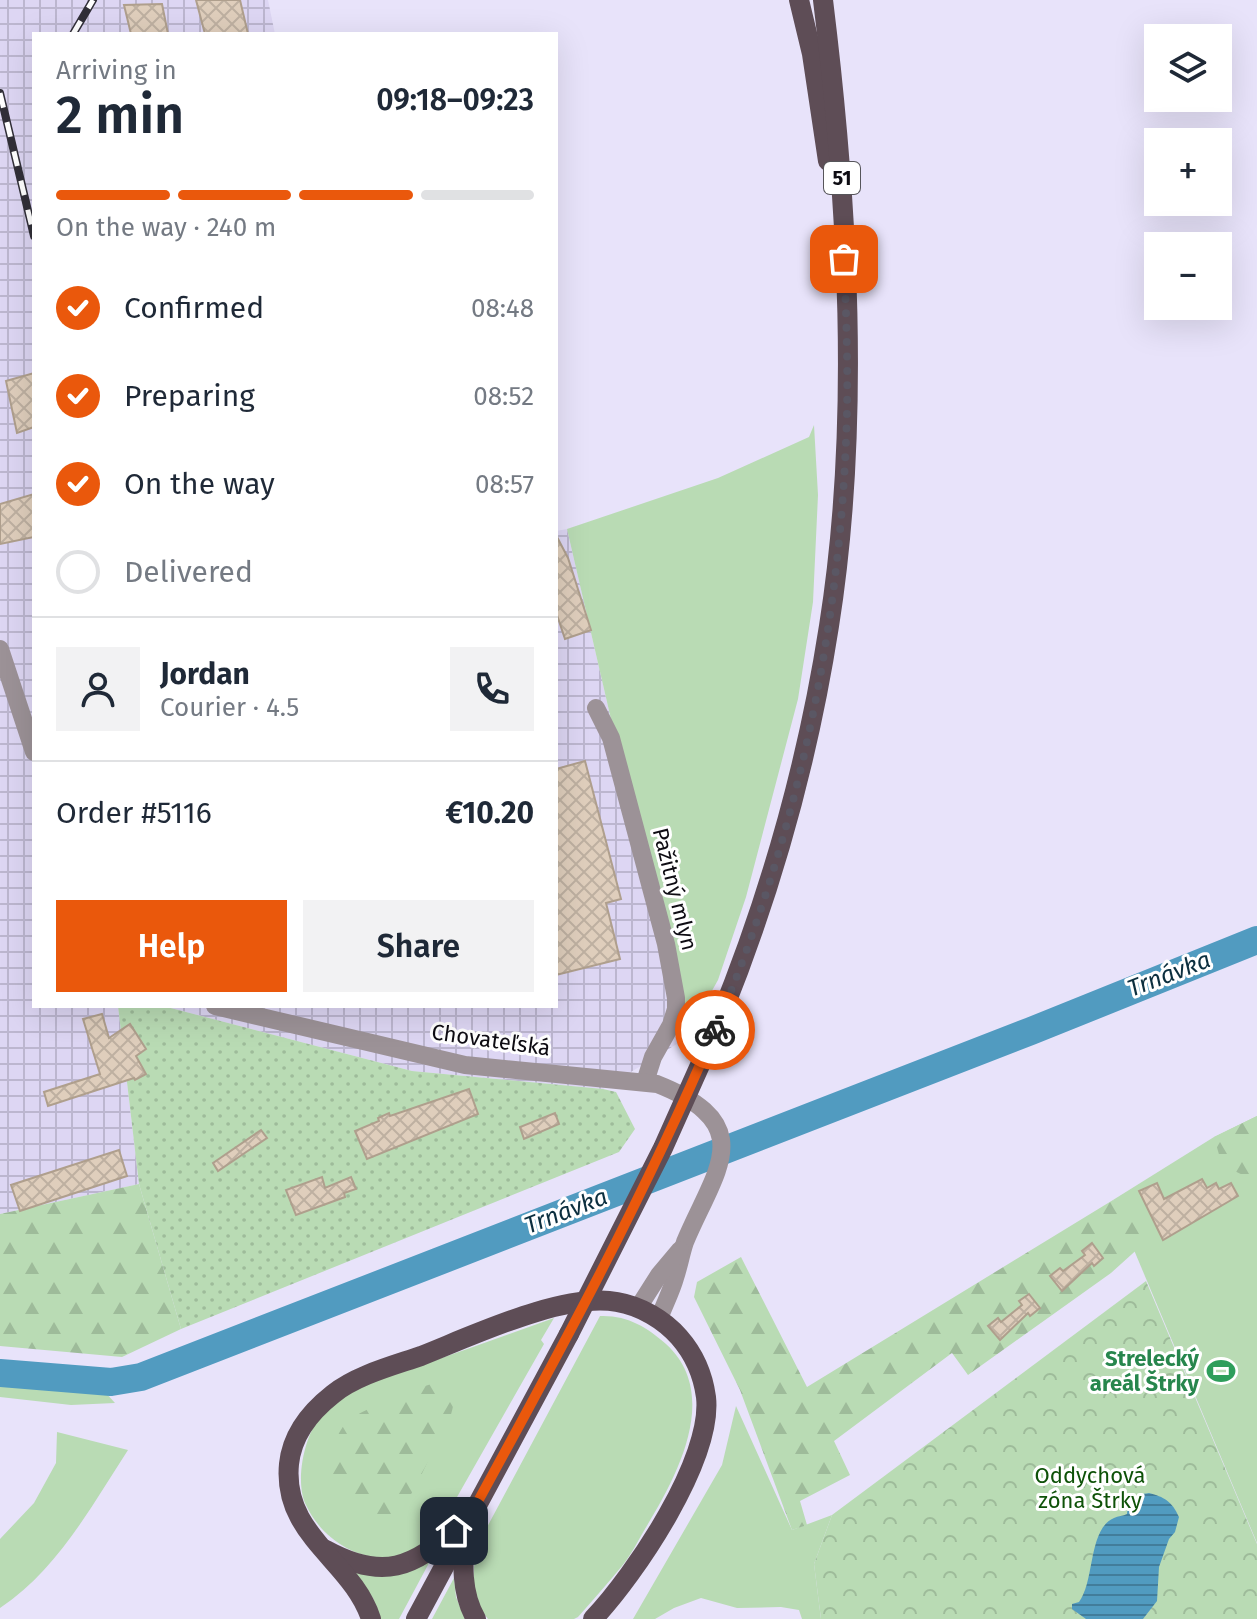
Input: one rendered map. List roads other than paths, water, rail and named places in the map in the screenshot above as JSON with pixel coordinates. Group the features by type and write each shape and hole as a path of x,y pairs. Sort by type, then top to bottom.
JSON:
{"main road":[{"name":"51","path":"799,0 812,54 844,259"},
{"name":"51","path":"416,1619 569,1334 663,1148 705,1054 750,941 776,862 806,746 829,625 839,546 847,411 842,178 823,0"},
{"path":"371,1619 357,1590 299,1518 288,1486 289,1461 296,1437 311,1413 335,1392 382,1370 524,1317 561,1306 600,1301 638,1308 659,1319 682,1341 694,1358 706,1399 699,1447 686,1479 635,1565 593,1619"},
{"path":"318,1545 360,1565 393,1567 424,1556 470,1516"},
{"path":"470,1516 464,1582 476,1619"}],"street":[{"path":"0,649 32,746"},
{"name":"Pažitný mlyn","path":"596,708 611,738 666,944 676,998 671,1025 653,1057 645,1082"},
{"name":"Chovateľská","path":"223,1008 465,1065 645,1082 675,1091 709,1114 721,1145 719,1169 684,1244"},
{"path":"638,1308 684,1244"},
{"path":"659,1319 674,1282 684,1244"}],"water":[{"path":"1149,1493 1167,1500 1179,1517 1159,1567 1157,1601 1143,1619 1086,1619 1072,1609 1072,1604 1079,1602 1084,1593 1100,1533 1114,1518 1127,1514 1133,1499"}],"waterway":[{"name":"Trnávka","path":"0,1373 111,1382 141,1377 1257,940"}],"railway":[{"path":"74,32 93,0"},
{"path":"0,93 32,228"}],"place":[{"name":"Strelecký areál Štrky","path":"1221,1371"}],"park label":[{"name":"Oddychová zóna Štrky","path":"1090,1488"}]}
